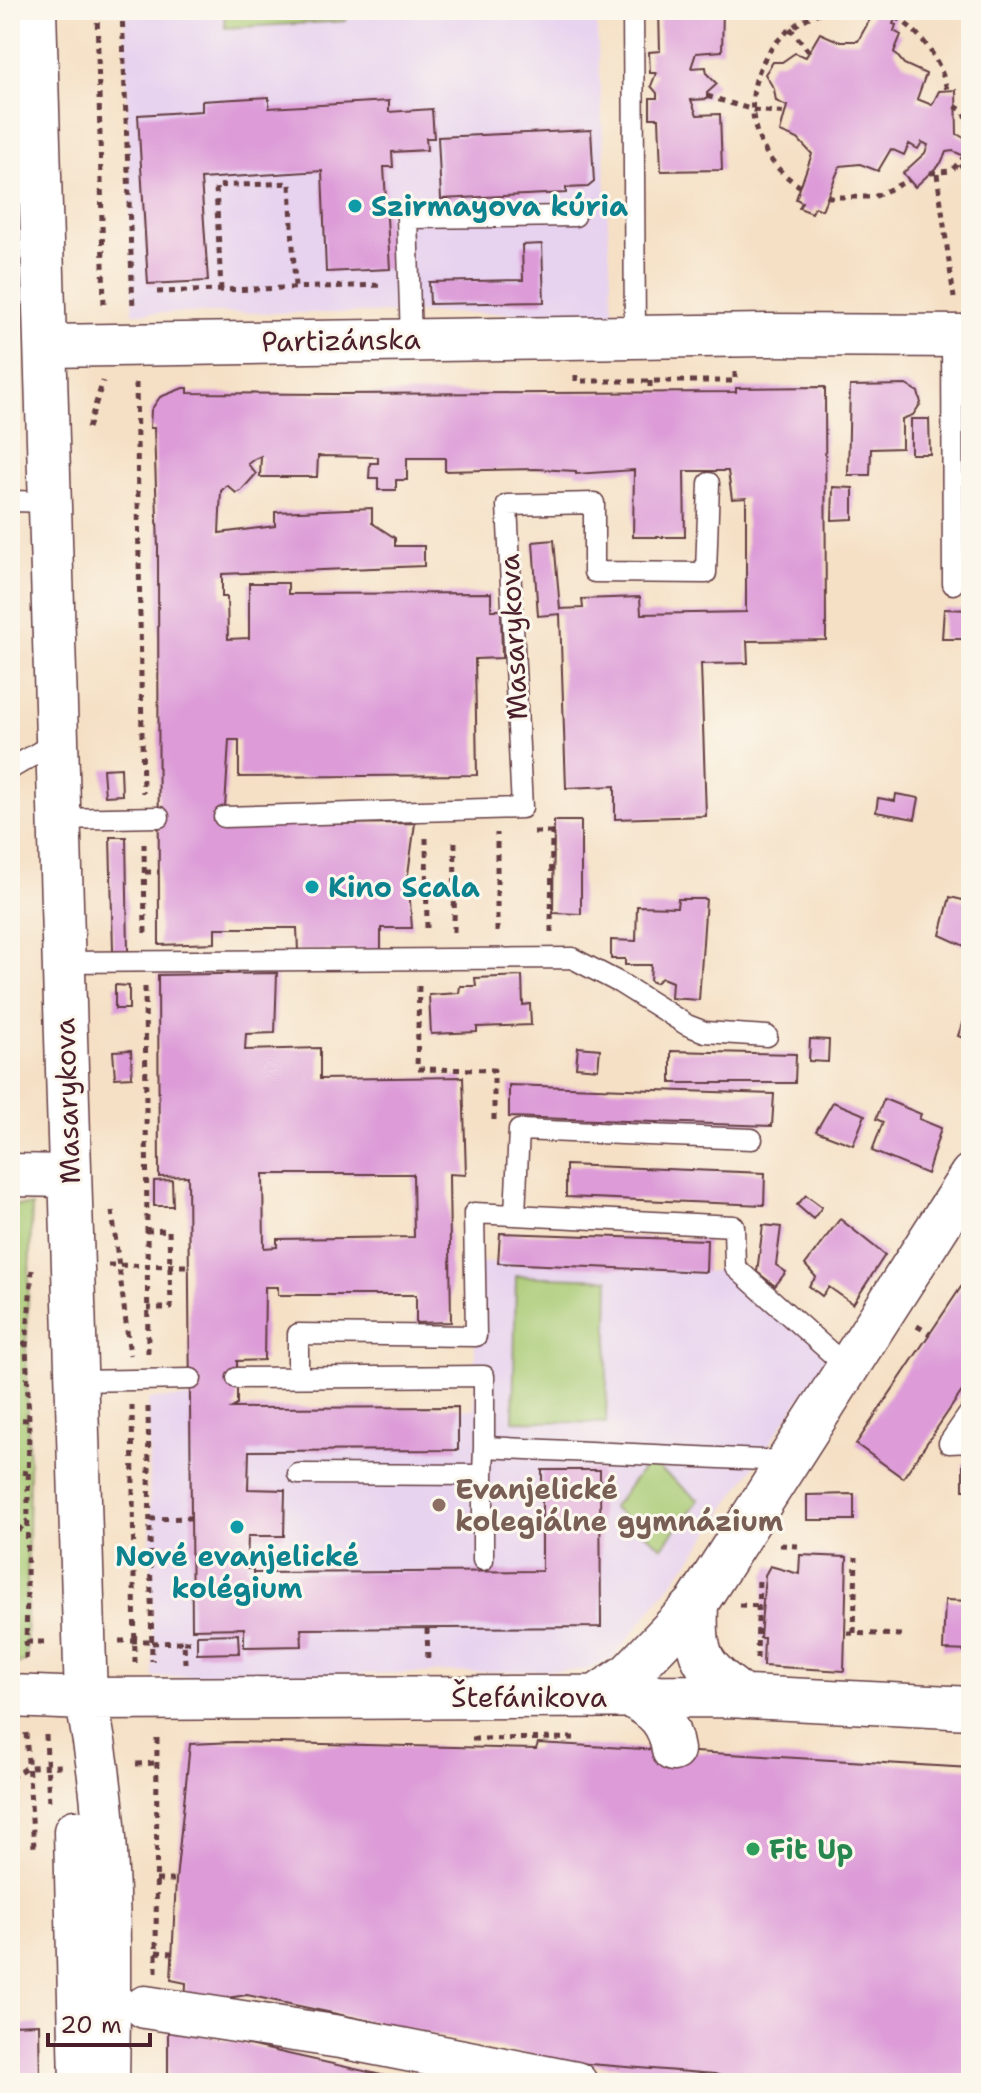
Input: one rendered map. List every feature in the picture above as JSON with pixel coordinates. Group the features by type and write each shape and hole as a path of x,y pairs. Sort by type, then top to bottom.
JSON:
{"street":[{"name":"Masarykova","path":"35,10 24,95 47,346 86,1699"},
{"name":"Partizánska","path":"47,346 960,327"},
{"path":"10,1175 69,1176"},
{"path":"697,1603 696,1628 703,1662 743,1688 699,1719 682,1750 653,1707 613,1697 630,1673 697,1603 971,1175"},
{"name":"Štefánikova","path":"18,1697 86,1699 153,1688 613,1697 743,1688 800,1702 971,1708"},
{"path":"81,2083 73,1766 86,1699"},
{"path":"86,1699 100,1766 110,1985 108,2083"},
{"path":"800,1702 946,1731 971,1732"},
{"path":"145,2007 340,2037 576,2083"}],"lane":[{"path":"633,10 635,336"},
{"path":"411,339 407,218 575,216"},
{"path":"953,584 960,327"},
{"name":"Masarykova","path":"224,817 522,808 507,505 594,503 594,572 706,573 709,483"},
{"path":"10,501 52,502"},
{"path":"10,769 58,741"},
{"path":"59,819 151,817"},
{"path":"63,962 572,958 620,983 687,1025 705,1032 767,1036"},
{"path":"515,1214 519,1130 752,1139"},
{"path":"298,1377 298,1334 476,1336 474,1213 734,1226 735,1267 849,1369"},
{"path":"237,1378 484,1376 494,1447 483,1475 483,1560"},
{"path":"76,1381 191,1379"},
{"path":"971,1411 949,1443 971,1442"},
{"path":"494,1447 786,1461"},
{"path":"298,1474 483,1475"}],"path":[{"path":"122,10 151,817 145,872 146,1264 153,1688 158,1741 156,1991 145,2007"},
{"path":"801,187 770,157 753,110 762,61 790,28 828,10"},
{"path":"896,17 915,32 931,52 947,90"},
{"path":"790,28 810,53"},
{"path":"707,96 753,110 788,113"},
{"path":"955,106 963,111 971,124"},
{"path":"960,327 934,173 951,171 965,156"},
{"path":"960,164 971,177"},
{"path":"827,197 874,197 909,180"},
{"path":"221,290 216,186 290,183 295,288"},
{"path":"157,292 409,284"},
{"path":"576,381 735,381"},
{"path":"650,381 650,392"},
{"path":"497,832 497,932"},
{"path":"551,932 552,832"},
{"path":"426,833 417,1069 494,1070 494,1130 519,1130"},
{"path":"454,932 455,833"},
{"path":"145,872 159,872"},
{"path":"146,1231 169,1230 171,1308 147,1308"},
{"path":"32,1260 26,1347 28,1520 18,1697 35,1853"},
{"path":"146,1264 188,1266"},
{"path":"10,1321 26,1347"},
{"path":"10,1419 29,1420"},
{"path":"10,1471 29,1473"},
{"path":"150,1519 190,1518"},
{"path":"10,1540 28,1520"},
{"path":"773,1555 780,1545 799,1546"},
{"path":"856,1557 851,1633 904,1635"},
{"path":"743,1688 761,1606 759,1577 766,1566"},
{"path":"738,1591 730,1604 761,1606"},
{"path":"427,1628 429,1670"},
{"path":"153,1688 186,1676 184,1642"},
{"path":"152,1643 197,1642"},
{"path":"10,1778 27,1767"},
{"path":"156,1880 176,1880"},
{"path":"156,1952 172,1953"}],"shaded area":[{"path":"124,10 596,10 613,313 133,313"},
{"name":"Evanjelické kolegiálne gymnázium","path":"475,1262 706,1272 735,1267 831,1352 697,1551 613,1658 587,1670 153,1677 148,1399 191,1398 232,1408 475,1409"}],"green space":[{"path":"224,10 346,10 346,21 225,28"},
{"path":"10,1205 32,1206 26,1347 29,1473 26,1661 10,1668"},
{"path":"516,1276 609,1279 606,1423 513,1421"},
{"path":"649,1461 699,1500 662,1547 612,1508"}],"building":[{"path":"659,10 723,10 722,51 696,53 691,68 706,67 707,74 717,84 707,93 707,99 691,100 697,115 720,114 722,170 661,171 659,118 650,118 650,98 657,98 657,93 651,86 656,73 650,73 649,52 660,51"},
{"path":"875,10 899,10 893,24 896,25 894,31 901,35 894,52 904,64 926,74 917,99 932,105 939,91 956,90 957,134 971,142 971,159 953,151 946,152 941,163 915,187 903,173 925,153 928,145 922,142 918,149 909,144 904,155 891,149 878,171 860,164 840,166 822,210 815,207 812,213 799,208 802,202 796,199 812,154 798,139 780,132 787,106 776,101 774,89 765,74 773,62 782,62 795,53 806,57 820,33 838,41 858,41"},
{"name":"Szirmayova kúria","path":"269,97 269,108 389,101 389,112 432,109 434,138 426,138 427,150 392,152 393,167 384,167 390,269 326,272 322,171 201,179 208,281 148,284 138,115 202,111 202,101"},
{"path":"591,130 594,182 588,187 566,188 566,193 441,199 438,137"},
{"path":"542,244 544,302 430,304 429,282 523,280 522,245"},
{"path":"906,385 918,392 921,403 913,415 902,419 902,448 871,449 870,475 848,475 850,386"},
{"path":"825,387 826,640 747,641 748,663 701,664 706,816 615,819 615,786 566,788 560,614 538,616 533,542 554,540 560,609 583,608 582,599 640,597 641,614 746,612 746,498 732,499 728,471 684,471 685,537 633,537 634,470 576,474 576,471 536,469 445,471 445,458 407,458 407,480 396,480 396,490 378,490 378,478 369,478 370,463 378,463 378,457 318,456 317,477 260,477 261,456 248,464 256,474 241,491 236,493 227,485 221,491 219,533 275,526 275,512 372,508 372,523 395,538 395,546 424,546 424,566 222,574 222,597 227,597 228,639 249,638 249,583 288,583 288,594 491,593 491,610 501,610 502,658 475,659 477,775 239,777 239,740 229,740 224,825 415,823 408,874 412,928 381,928 381,950 298,951 297,928 215,928 215,943 159,945 158,548 154,428 150,428 151,410 160,397 183,388 188,388 188,393 337,394 736,392 736,388"},
{"path":"911,419 929,419 930,454 911,454"},
{"path":"833,487 853,488 853,519 832,520"},
{"path":"944,609 971,610 971,639 942,639"},
{"path":"121,768 122,795 105,796 103,769"},
{"path":"896,794 919,798 915,819 876,812 878,798 895,801"},
{"path":"554,821 581,821 581,914 553,913"},
{"path":"110,837 126,837 128,951 113,951"},
{"path":"950,897 971,902 971,949 940,935"},
{"path":"678,899 706,899 699,1000 671,998 672,982 662,978 655,983 650,981 651,965 625,965 625,959 611,959 611,940 636,941 637,906 677,907"},
{"path":"277,973 275,1033 246,1034 245,1050 320,1048 320,1079 463,1077 466,1175 449,1174 451,1322 416,1323 416,1295 278,1295 278,1287 265,1287 264,1360 237,1361 237,1405 232,1408 458,1407 458,1450 249,1451 248,1489 285,1490 284,1536 248,1536 247,1569 253,1569 253,1573 542,1571 542,1470 600,1470 601,1627 301,1629 302,1646 244,1647 244,1628 192,1629 188,1176 159,1177 158,975","holes":["263,1174 413,1174 414,1237 277,1239 277,1247 264,1248"]},
{"path":"522,976 523,1005 530,1004 531,1025 477,1027 477,1032 431,1034 429,995 459,993 460,986 476,986 475,978"},
{"path":"115,985 129,986 129,1009 115,1009"},
{"path":"971,999 971,1041 958,1036"},
{"path":"810,1039 829,1040 828,1062 809,1061"},
{"path":"578,1047 600,1049 598,1069 576,1067"},
{"path":"131,1050 132,1077 115,1078 113,1051"},
{"path":"671,1051 796,1054 795,1083 671,1083"},
{"path":"509,1085 774,1094 772,1126 509,1117"},
{"path":"884,1099 921,1114 919,1119 941,1128 927,1174 872,1151 883,1122 876,1119"},
{"path":"833,1102 865,1115 853,1145 816,1131"},
{"path":"566,1165 765,1173 764,1205 566,1197"},
{"path":"172,1180 173,1206 154,1206 154,1181"},
{"path":"806,1195 822,1207 813,1219 797,1205"},
{"path":"840,1219 885,1255 853,1304 829,1287 822,1296 809,1286 816,1277 805,1265"},
{"path":"763,1225 781,1227 776,1265 786,1272 775,1286 757,1272"},
{"path":"500,1233 707,1240 706,1272 498,1263"},
{"path":"971,1272 971,1378 903,1478 856,1444"},
{"path":"963,1463 971,1463 971,1490 963,1490"},
{"path":"854,1494 854,1520 807,1520 807,1495"},
{"path":"800,1555 847,1557 844,1671 763,1666 764,1638 760,1638 765,1575 770,1566 799,1574"},
{"path":"945,1600 971,1601 971,1651 943,1650"},
{"path":"238,1634 239,1653 197,1654 197,1635"},
{"path":"235,1742 536,1749 538,1743 971,1768 971,2083 739,2083 715,2074 564,2062 247,1995 185,2004 186,1983 171,1980 176,1880 190,1744"},
{"path":"39,2024 40,2083 10,2083 10,2025"},
{"path":"168,2027 413,2082 168,2083"}],"place":[{"name":"Szirmayova kúria","path":"355,206"},
{"name":"Kino Scala","path":"312,887"},
{"name":"Evanjelické kolegiálne gymnázium","path":"439,1505"},
{"name":"Nové evanjelické kolégium","path":"237,1527"},
{"name":"Fit Up","path":"753,1849"}]}
